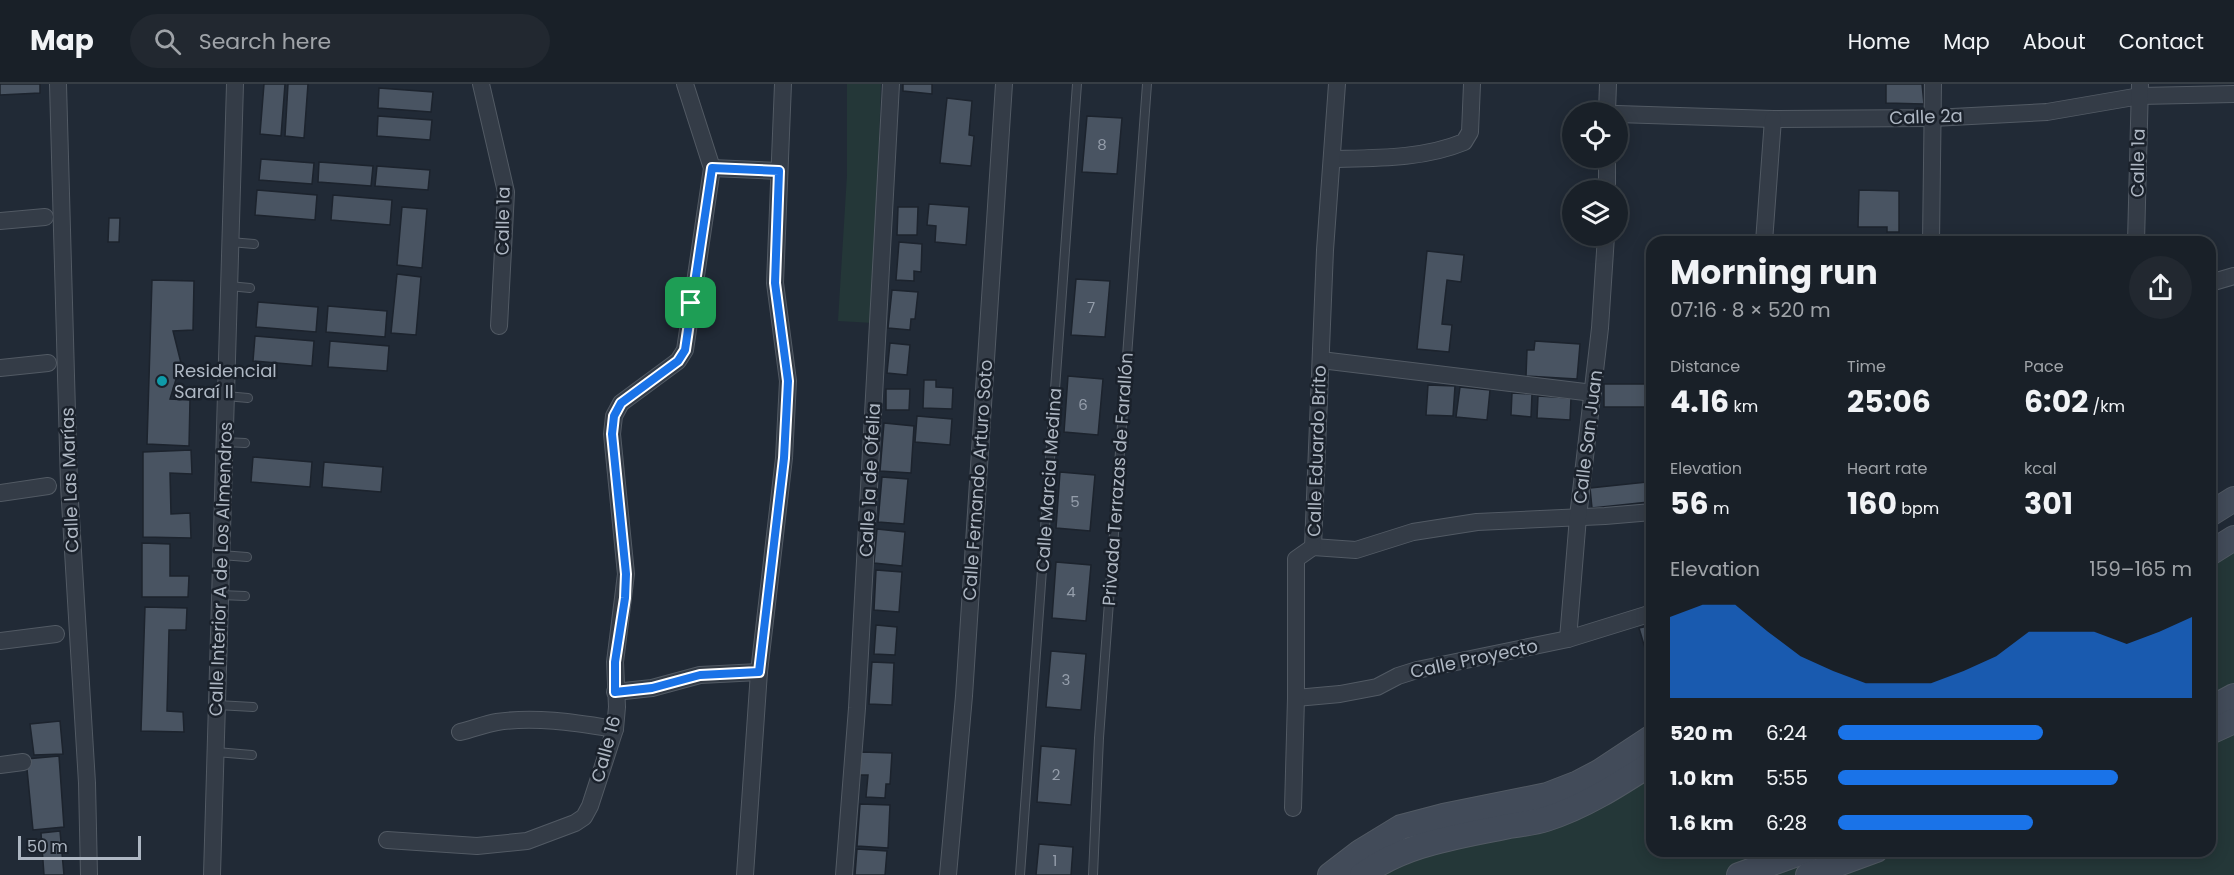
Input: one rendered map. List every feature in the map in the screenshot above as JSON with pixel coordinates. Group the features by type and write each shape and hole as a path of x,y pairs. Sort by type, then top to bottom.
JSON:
{"street":[{"name":"Calle Las Marías","path":"58,84 69,484 87,783 89,875"},
{"name":"Calle Interior A de Los Almendros","path":"212,875 235,84"},
{"name":"Calle 1a","path":"481,84 506,192 499,326"},
{"name":"Calle 16","path":"387,840 477,846 503,845 526,841 575,823 584,817 590,806 615,729 617,707 615,662 625,598 626,574 612,434 614,416 621,403 678,361 685,350 712,168 685,84"},
{"path":"746,875 759,672 784,458 788,381 775,283 783,84"},
{"name":"Calle 1a de Ofelia","path":"844,875 857,708 891,84"},
{"name":"Calle Fernando Arturo Soto","path":"948,875 964,685 1004,84"},
{"name":"Calle Eduardo Brito","path":"1293,808 1296,559 1313,547 1325,250 1336,84"},
{"path":"1332,159 1390,158 1449,148 1464,142 1470,132 1472,84"},
{"path":"1607,102 1608,84"},
{"path":"1931,236 1934,84"},
{"name":"Calle 1a","path":"2136,236 2140,90"},
{"name":"Calle 2a","path":"1628,114 1773,119 1933,118 2047,112 2140,90 2234,94"},
{"path":"1764,236 1773,119"},
{"path":"712,168 779,171"},
{"path":"0,221 45,217"},
{"name":"Calle San Juan","path":"1568,639 1578,517 1600,328 1605,246"},
{"path":"2216,281 2234,276"},
{"path":"1321,360 1593,393"},
{"path":"0,368 48,363"},
{"path":"0,493 48,486"},
{"path":"2216,510 2234,499"},
{"path":"1313,547 1356,550 1413,532 1478,522 1646,512"},
{"path":"2216,549 2234,538"},
{"name":"Calle Proyecto","path":"1296,698 1340,694 1377,687 1398,675 1568,639 1646,615"},
{"path":"0,641 56,634"},
{"path":"615,692 652,688 700,675 759,672"},
{"path":"2216,706 2234,696"},
{"path":"460,732 497,722 529,719 574,722 615,729"},
{"path":"2216,729 2234,721"},
{"path":"1330,875 1360,852 1401,827 1547,795 1599,772 1646,741"},
{"path":"0,765 23,762"},
{"path":"1362,875 1404,851 1436,841 1544,820 1584,804 1616,787 1646,767"},
{"path":"1739,875 1789,857"},
{"path":"1808,875 1857,857"}],"lane":[{"name":"Calle Marcia Medina","path":"1020,875 1077,84"},
{"name":"Privada Terrazas de Farallón","path":"1093,875 1099,738 1147,84"},
{"path":"230,242 254,244"},
{"path":"229,286 250,288"},
{"path":"226,396 248,398"},
{"path":"225,442 245,443"},
{"path":"221,555 248,557"},
{"path":"220,594 245,597"},
{"path":"217,705 253,707"},
{"path":"216,753 252,755"}],"shaded area":[{"path":"847,84 881,84 873,323 838,321 847,175"},
{"path":"2234,551 2234,875 1376,875 1646,775 1646,857 2216,857 2216,562"}],"building":[{"path":"0,84 40,84 40,93 0,95"},
{"path":"264,84 285,84 281,136 260,134"},
{"path":"288,84 308,84 304,138 285,136"},
{"path":"903,84 932,84 932,94 903,91"},
{"path":"1886,84 1922,84 1924,104 1886,103"},
{"path":"379,88 433,92 431,112 378,108"},
{"path":"947,98 972,101 969,135 974,136 971,166 940,163"},
{"path":"378,116 432,120 430,140 377,136"},
{"path":"1087,116 1122,118 1117,174 1082,172"},
{"path":"261,159 314,163 312,184 259,180"},
{"path":"319,162 373,166 371,186 318,182"},
{"path":"377,166 430,170 428,190 375,186"},
{"path":"257,190 317,195 315,220 255,215"},
{"path":"1859,190 1899,191 1899,232 1887,232 1887,227 1858,227"},
{"path":"333,195 392,200 390,225 331,220"},
{"path":"929,204 969,207 966,245 935,242 936,226 927,225"},
{"path":"402,207 427,209 422,268 397,265"},
{"path":"898,207 918,207 917,235 897,235"},
{"path":"109,218 120,218 119,242 108,242"},
{"path":"899,242 922,244 921,272 914,271 914,281 896,280"},
{"path":"1427,251 1464,255 1461,282 1447,280 1442,324 1452,325 1449,352 1417,349"},
{"path":"397,274 421,277 416,335 391,333"},
{"path":"1076,279 1110,281 1105,337 1071,335"},
{"name":"Residencial Saraí II","path":"152,280 194,281 193,330 173,331 181,363 170,399 190,400 189,446 147,444"},
{"path":"892,290 918,292 915,319 911,319 910,330 888,328"},
{"path":"258,302 318,307 316,332 256,327"},
{"path":"328,306 387,311 385,337 326,332"},
{"path":"255,336 314,341 312,366 253,361"},
{"path":"330,341 389,346 387,371 328,367"},
{"path":"1535,341 1580,344 1577,379 1526,376 1527,350 1534,350"},
{"path":"890,343 910,345 907,375 887,373"},
{"path":"1068,376 1103,379 1098,435 1064,432"},
{"path":"924,380 936,380 936,387 953,388 952,409 923,408"},
{"path":"1604,384 1646,384 1646,407 1604,407"},
{"path":"1428,385 1455,386 1453,416 1426,415"},
{"path":"1460,387 1490,390 1487,420 1456,417"},
{"path":"886,389 910,389 909,410 886,410"},
{"path":"1512,393 1532,394 1531,417 1511,415"},
{"path":"1538,396 1571,398 1570,420 1537,418"},
{"path":"917,416 952,419 950,445 915,442"},
{"path":"884,423 914,426 911,473 880,471"},
{"path":"191,450 192,474 170,473 171,514 190,513 191,538 143,537 143,452"},
{"path":"253,457 312,462 310,487 251,482"},
{"path":"324,462 383,467 381,492 322,487"},
{"path":"1060,472 1095,475 1090,531 1056,528"},
{"path":"882,477 908,479 904,524 878,522"},
{"path":"1646,482 1646,502 1592,508 1590,488"},
{"path":"877,529 905,532 902,566 874,563"},
{"path":"142,543 170,544 170,576 189,576 188,597 142,597"},
{"path":"1056,562 1091,565 1086,621 1052,618"},
{"path":"876,570 902,572 899,612 874,610"},
{"path":"145,607 187,608 186,630 169,630 167,711 183,712 184,732 141,731"},
{"path":"876,625 897,627 895,655 874,654"},
{"path":"1646,626 1646,652 1639,628"},
{"path":"1051,651 1086,654 1081,710 1046,707"},
{"path":"872,662 894,663 892,705 869,704"},
{"path":"60,721 63,754 34,755 30,724"},
{"path":"1041,746 1076,749 1071,805 1037,802"},
{"path":"861,752 892,753 890,784 886,784 885,798 866,797 868,775 859,775"},
{"path":"59,756 64,827 33,830 26,759"},
{"path":"860,804 890,805 888,848 857,846"},
{"path":"60,831 64,875 44,875 41,833"},
{"path":"1039,844 1073,847 1071,875 1036,875"},
{"path":"857,849 887,851 885,875 855,875"}],"place":[{"name":"Residencial Saraí II","path":"162,381"}],"route":[{"path":"712,168 779,171 775,283 788,381 784,458 759,672 700,675 652,688 615,692 615,662 625,598 626,574 612,434 614,416 621,403 678,361 685,350 691,303 712,168"}]}
